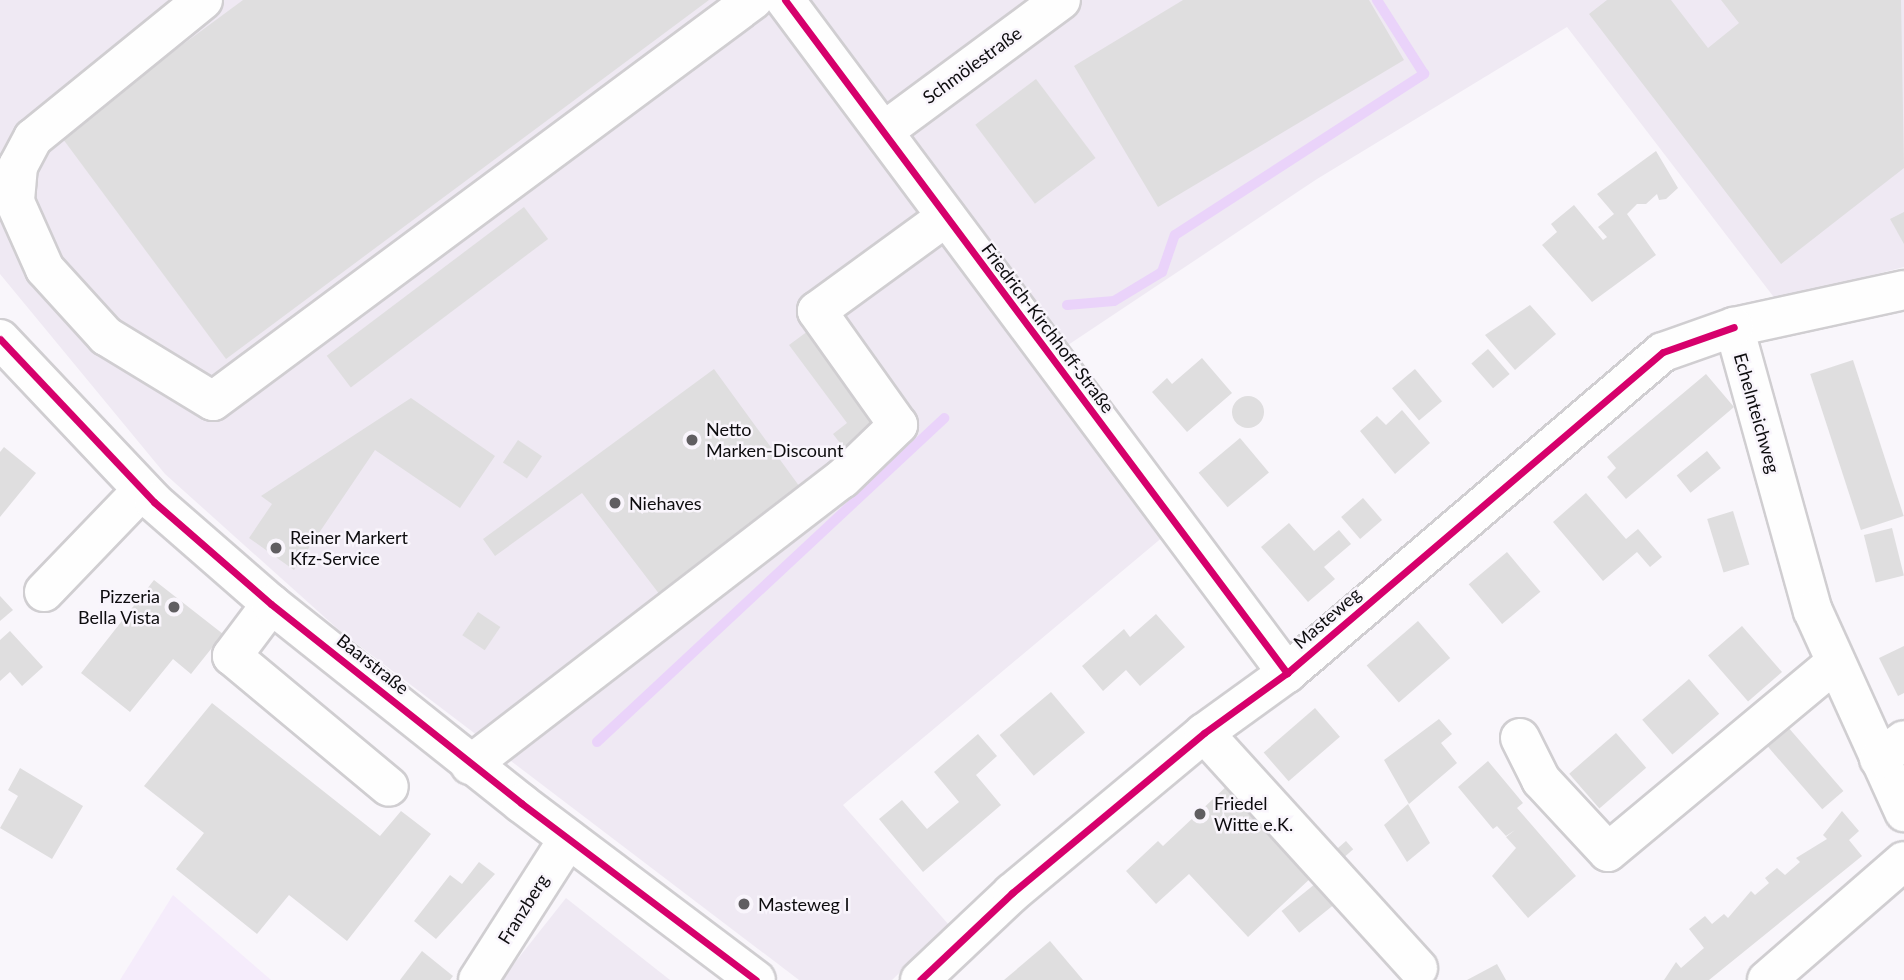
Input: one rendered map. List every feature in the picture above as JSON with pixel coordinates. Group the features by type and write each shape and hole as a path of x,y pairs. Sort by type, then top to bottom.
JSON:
{"street":[{"path":"203,0 33,138 18,166 15,202 45,269 106,336 213,401 753,0"},
{"name":"Friedrich-Kirchhoff-Straße","path":"785,0 1287,673"},
{"name":"Schmölestraße","path":"884,131 1061,0"},
{"path":"470,765 842,479 898,425 817,311 946,217"},
{"path":"1734,327 1904,290"},
{"name":"Masteweg","path":"920,980 1012,893 1204,733 1287,673 1663,352 1734,327"},
{"name":"Echelnteichweg","path":"1734,327 1813,611 1834,664 1891,750 1904,812"},
{"name":"Baarstraße","path":"0,339 142,490 271,604 470,765 756,980"},
{"path":"44,592 142,490"},
{"path":"271,604 232,656 389,787"},
{"path":"1520,737 1541,780 1608,852 1834,664"},
{"path":"1204,733 1418,968"},
{"name":"Franzberg","path":"478,980 568,839"},
{"path":"1767,980 1904,861"}],"shaded area":[{"path":"0,0 1904,0 1904,267 1776,300 1567,27 1317,179 1041,363 1170,531 843,805 949,925 892,980 799,980 340,631 165,474 0,274"},
{"path":"173,895 271,980 120,980"},
{"path":"566,898 670,980 501,980"}],"building":[{"path":"243,0 709,0 226,359 60,135"},
{"path":"1183,0 1369,0 1404,60 1158,207 1074,66"},
{"path":"1607,0 1671,0 1708,48 1739,23 1721,0 1901,0 1904,168 1781,264 1589,14"},
{"path":"1036,79 1096,158 1035,204 975,125"},
{"path":"1656,151 1678,188 1666,199 1659,200 1657,194 1646,204 1637,204 1627,214 1656,255 1592,302 1542,245 1557,232 1551,224 1574,205 1603,240 1607,237 1598,227 1614,214 1597,194"},
{"path":"524,207 548,239 351,388 327,356"},
{"path":"1904,212 1904,244 1890,219"},
{"path":"1530,305 1556,334 1515,370 1485,335"},
{"path":"808,331 883,431 850,456 833,434 847,423 789,345"},
{"path":"1488,349 1510,374 1493,388 1471,363"},
{"path":"1202,358 1232,393 1187,432 1152,392 1167,378 1172,384"},
{"path":"1853,360 1904,516 1861,530 1810,374"},
{"name":"Netto Marken-Discount","path":"714,369 805,494 660,595 582,493 495,556 483,539"},
{"path":"1415,369 1442,401 1419,420 1392,388"},
{"path":"1706,374 1734,407 1626,499 1607,477 1616,468 1607,457"},
{"path":"1248,396 1259,401 1264,412 1259,423 1248,428 1237,423 1232,412 1237,401"},
{"path":"411,398 495,456 460,508 375,450 294,570 249,538 272,504 261,496"},
{"path":"1402,410 1430,443 1395,474 1360,431 1377,416 1386,425"},
{"path":"1240,438 1269,472 1228,507 1199,473"},
{"path":"518,440 542,456 527,479 503,462"},
{"path":"4,447 36,473 0,517 0,452"},
{"path":"1707,451 1721,468 1691,493 1677,476"},
{"path":"1586,493 1626,539 1638,529 1662,557 1650,567 1637,552 1603,581 1553,522"},
{"path":"1363,498 1382,520 1360,539 1341,517"},
{"path":"1733,511 1749,565 1724,572 1707,519"},
{"path":"1289,523 1314,551 1339,530 1351,544 1324,567 1335,579 1308,602 1261,547"},
{"path":"1892,528 1904,576 1876,583 1864,535"},
{"path":"1507,552 1540,592 1502,624 1469,584"},
{"path":"154,580 223,634 191,674 173,659 130,712 81,673"},
{"path":"0,596 13,610 0,621"},
{"path":"478,612 500,627 485,650 462,635"},
{"path":"1156,614 1185,647 1140,686 1126,670 1103,691 1082,666 1124,629 1130,637"},
{"path":"1418,621 1450,658 1399,703 1367,666"},
{"path":"1742,626 1782,672 1748,702 1708,656"},
{"path":"10,631 43,667 22,686 10,672 0,681 0,640"},
{"path":"1904,646 1904,693 1898,696 1879,658"},
{"path":"1689,679 1719,714 1672,754 1642,720"},
{"path":"1051,692 1085,733 1034,776 1000,735"},
{"path":"212,703 380,836 401,811 431,834 347,941 289,895 257,934 176,869 204,833 144,786"},
{"path":"1315,708 1340,737 1289,781 1264,753"},
{"path":"1439,719 1452,734 1441,743 1457,763 1409,804 1384,760"},
{"path":"1787,726 1843,791 1822,809 1766,744"},
{"path":"1616,733 1646,768 1599,808 1569,774"},
{"path":"978,734 997,756 976,775 1001,805 923,872 879,819 902,800 927,829 959,802 934,772"},
{"path":"1488,761 1523,803 1517,808 1576,876 1528,918 1492,876 1516,848 1506,837 1515,830 1506,836 1497,826 1493,829 1458,787"},
{"path":"20,768 83,806 52,859 0,828 18,796 8,790"},
{"path":"1229,784 1314,875 1248,937 1189,874 1156,904 1126,871 1158,841 1163,846"},
{"path":"1408,804 1430,843 1407,862 1384,825"},
{"path":"1842,811 1859,831 1849,840 1862,856 1709,980 1664,980 1676,962 1681,968 1704,948 1689,929 1705,916 1712,924 1724,914 1728,918 1751,891 1755,895 1769,883 1765,878 1777,868 1785,875 1800,862 1796,858 1827,839 1823,835"},
{"path":"1346,841 1353,849 1340,860 1333,852"},
{"path":"479,862 495,874 436,939 414,921 450,875 462,884"},
{"path":"1315,884 1333,906 1299,933 1282,911"},
{"path":"1050,941 1083,980 1004,980"},
{"path":"422,951 453,976 450,980 400,980"},
{"path":"1497,964 1506,980 1467,980"}],"waterway":[{"path":"1067,305 1114,301 1162,272 1175,235 1424,74 1377,0"},
{"path":"597,742 945,418"}],"cycle path":[{"path":"785,0 1287,673"},
{"path":"920,980 1012,893 1204,733 1287,673 1663,352 1734,327"},
{"path":"0,339 154,502 271,604 521,803 756,980"}],"place":[{"name":"Netto Marken-Discount","path":"692,440"},
{"name":"Niehaves","path":"615,503"},
{"name":"Reiner Markert Kfz-Service","path":"276,548"},
{"name":"Pizzeria Bella Vista","path":"174,607"},
{"name":"Friedel Witte e.K.","path":"1200,814"},
{"name":"Masteweg I","path":"744,904"}]}
